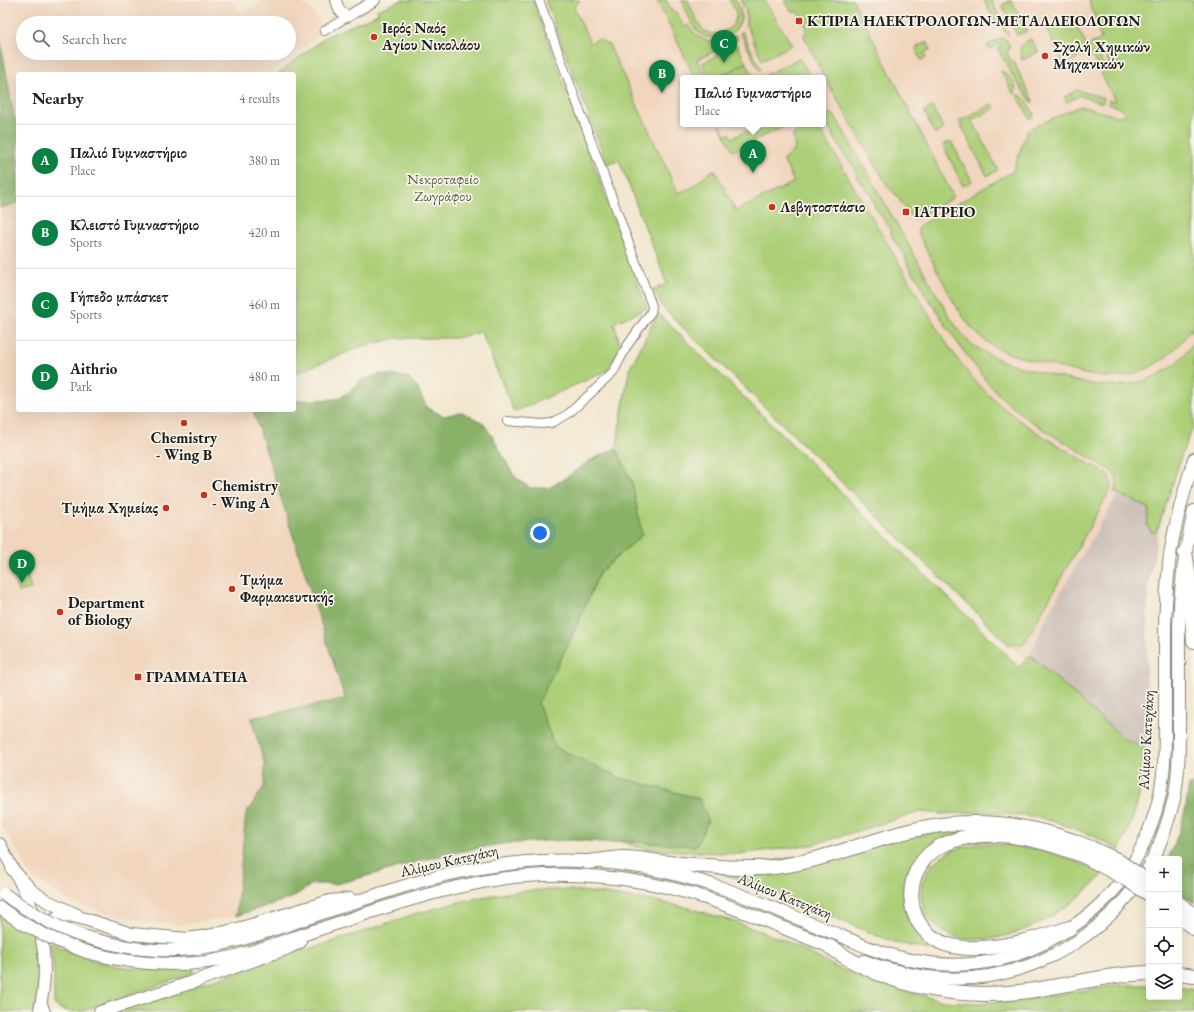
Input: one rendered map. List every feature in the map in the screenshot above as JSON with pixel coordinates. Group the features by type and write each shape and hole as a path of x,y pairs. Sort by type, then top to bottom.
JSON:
{"highway":[{"path":"1185,552 1189,578 1194,641"},
{"path":"587,862 624,858 734,868 782,866 806,862 927,827 967,822 1002,824 1040,830 1071,839 1146,892"},
{"path":"1070,928 1039,938 989,947 962,948 950,946 936,940 926,933 913,912 910,899 915,872 923,860 932,851 944,844 968,837 1001,835 1019,837 1114,859 1146,880"},
{"path":"1182,906 1194,915"},
{"path":"1182,919 1194,928"},
{"path":"830,947 847,958 905,983 926,988 970,994 992,995 1027,991 1116,976 1146,973"},
{"path":"1182,974 1194,976"}],"main road":[{"name":"Αλίμου Κατεχάκη","path":"2,892 40,918 79,935 105,943 133,948 169,950 203,948 231,942 421,881 465,871 500,865 544,861 587,862 642,868 724,889 873,949 906,959 943,965 978,964 1012,957 1047,942 1090,914 1116,888 1127,874 1137,859 1145,842 1156,811 1161,789 1165,753 1165,625 1171,549 1194,459"},
{"name":"Αλίμου Κατεχάκη","path":"1154,856 1166,826 1174,798 1177,778 1179,754 1179,626 1181,588 1185,552 1194,511"},
{"path":"0,844 32,910 41,935 44,965 42,1009"},
{"path":"12,869 32,891 47,901 85,919"},
{"name":"Αλίμου Κατεχάκη","path":"5,912 47,937 87,952 117,960 146,964 176,964 206,962 249,952 426,894 500,879 545,875 586,876 641,882 693,894 718,902 868,962 922,977 962,979 980,978 1010,972 1054,954 1085,936 1118,907 1146,872"},
{"path":"41,935 48,923 52,920 68,915 131,934 188,939 238,929 330,900 369,898"},
{"path":"100,1012 190,983 288,948 333,924"}],"street":[{"path":"336,0 338,9 347,18"},
{"path":"324,31 375,0"},
{"path":"507,420 542,424 552,423 568,414 612,373 627,346 651,312 652,306 539,0"}],"shaded area":[{"path":"0,0 230,0 240,12 262,3 263,0 296,0 310,8 324,31 296,53 296,16 16,16 16,60 287,60 272,72 16,72 16,412 254,412 345,700 251,718 265,765 264,787 246,813 236,916 178,925 146,922 104,912 68,901 31,877 14,845 0,824"},
{"path":"545,0 1194,0 1194,426 1183,451 1159,526 1154,533 1118,495 1048,614 1030,655 1025,659 663,308 653,289 667,284 619,160 607,164"},
{"path":"1118,494 1149,508 1147,524 1154,533 1159,526 1148,590 1146,749 1124,739 1030,655 1048,614"}],"green space":[{"name":"Νεκροταφείο Ζωγράφου","path":"402,0 533,0 647,308 614,323 621,347 607,371 514,412 481,332 455,338 397,338 363,346 296,373 296,72 281,72 327,36 378,14 377,10"},
{"path":"545,0 580,0 574,8 590,43 598,39 609,45 678,193 691,188 714,169 736,211 794,182 783,160 795,149 793,135 803,127 819,127 938,330 969,374 1009,413 1057,445 1107,474 1110,479 1111,484 1108,494 1025,642 1017,646 1008,644 663,308 653,289 667,284 619,160 607,164"},
{"path":"657,0 666,0 672,11 677,14 684,27 689,25 698,37 704,40 723,40 736,35 738,39 697,60 704,75 694,75"},
{"path":"682,0 688,0 692,11 702,28 711,34 723,32 733,25 736,14 729,0 736,0 741,15 740,22 732,33 726,36 712,38 705,36 699,33 694,27"},
{"path":"740,0 764,0 792,45 762,60 746,24 746,11"},
{"path":"784,0 853,0 952,194 951,199 914,219 911,217 897,196 889,188 826,80 826,75 823,75 804,36 807,28 798,12 792,12"},
{"path":"984,0 991,0 1009,36 992,16"},
{"path":"1011,0 1027,31 1017,35 1002,5"},
{"path":"1089,0 1194,0 1194,336 1191,328 1177,347 1158,363 1136,373 1112,377 1086,374 1019,357 996,348 982,338 956,307 918,232 918,228 921,225 1013,171 1029,129 1080,106 1116,116 1125,115 1122,108 1108,104 1109,100 1115,101 1090,52 1064,65 1047,30 1061,23 1066,30 1073,26 1070,19 1072,17 1087,46 1101,39 1094,15 1090,8","holes":["1103,46 1109,64 1104,66 1096,50"]},
{"path":"742,31 761,69 759,70 740,33"},
{"path":"0,38 14,117 16,119 16,204 0,208"},
{"path":"1002,38 1007,40 1010,46 1007,54 1010,60 1005,62 998,48 1001,47 999,44 989,49 987,45"},
{"path":"1031,39 1038,52 1022,60 1020,49 1024,43"},
{"path":"927,42 931,49 924,53 926,58 921,60 916,49 918,46"},
{"path":"737,45 746,63 722,75 708,75 702,63"},
{"path":"799,58 810,75 766,75"},
{"path":"1013,61 1033,101 1032,103 1012,75 1007,64"},
{"path":"746,63 752,75 724,75"},
{"path":"1001,71 1013,82 1016,88 1014,95"},
{"path":"1077,90 1104,98 1103,103 1079,96 1067,102 1064,97"},
{"path":"1017,95 1022,96 1034,114 1030,119"},
{"path":"992,104 995,108 972,120 998,170 987,176 959,121"},
{"path":"932,107 944,129 935,134 924,111"},
{"path":"828,114 832,114 835,116 941,302 960,332 970,343 984,352 1008,363 1043,373 1086,383 1113,386 1127,385 1162,373 1177,362 1194,342 1194,426 1183,451 1159,526 1154,533 1150,531 1147,524 1149,508 1114,492 1117,485 1117,480 1115,475 1110,470 1025,417 1007,403 988,383 967,356 925,295 919,280 911,271 907,263 904,253 894,241 889,227 875,207 871,195 858,178 854,166 845,156 826,123 826,116"},
{"path":"721,127 726,135 730,133 732,138 749,130 748,127 783,127 733,151"},
{"path":"951,141 972,181 963,186 943,145"},
{"path":"658,313 1019,667 1030,655 1124,739 1144,748 1139,797 1131,822 1119,850 1094,836 1059,823 1021,815 985,812 944,814 920,812 812,845 738,854 644,849 619,841 696,846 700,799 618,777 555,747 537,703 569,643 600,572 642,535 632,482 616,448 629,370"},
{"path":"380,374 407,377 417,387 427,408 444,416 462,412 483,423 492,436 514,476 530,488 549,488 589,461 616,448 632,482 642,535 600,572 569,643 538,703 555,747 618,777 700,799 708,821 696,846 576,840 501,844 426,859 336,884 313,884 291,898 236,916 246,813 264,787 265,765 251,718 345,699 254,412 296,412 296,401 336,399 348,393 362,380"},
{"path":"27,575 31,589 18,592 14,578"},
{"path":"1194,784 1194,903 1182,894 1182,856 1169,856 1179,832 1186,807 1189,785"},
{"path":"967,827 1038,837 929,846 920,854 909,869 904,887 907,914 916,931 922,938 942,952 898,943 873,934 760,886 714,871"},
{"path":"981,844 998,844 1029,848 1074,861 1104,874 1067,906 1054,915 1026,929 990,939 974,940 958,938 941,930 932,922 926,913 922,902 921,890 924,878 939,858 959,848"},
{"path":"572,890 655,901 689,908 735,922 781,939 840,969 875,983 943,1001 975,1003 1010,1001 1121,985 1146,985 1146,1000 1182,1000 1182,988 1194,990 1194,1012 113,1012 414,914 475,898 513,892"},
{"path":"0,909 39,936 41,948 37,1012 0,1012"},
{"path":"49,942 87,958 111,965 146,969 192,968 194,973 83,1011 67,1011 60,1009 54,1004 54,971"}],"place":[{"name":"ΚΤΙΡΙΑ ΗΛΕΚΤΡΟΛΟΓΩΝ-ΜΕΤΑΛΛΕΙΟΛΟΓΩΝ","path":"799,21"},
{"name":"Ιερός Ναός Αγίου Νικολάου","path":"374,37"},
{"name":"Σχολή Χημικών Μηχανικών","path":"1045,56"},
{"name":"Γήπεδο μπάσκετ","path":"724,63"},
{"name":"Κλειστό Γυμναστήριο","path":"662,93"},
{"name":"Παλιό Γυμναστήριο","path":"753,173"},
{"name":"Λεβητοστάσιο","path":"772,207"},
{"name":"ΙΑΤΡΕΙΟ","path":"906,212"},
{"name":"Chemistry - Wing Β","path":"184,423"},
{"name":"Chemistry - Wing Α","path":"204,495"},
{"name":"Τμήμα Χημείας","path":"166,508"},
{"name":"Aithrio","path":"22,583"},
{"name":"Τμήμα Φαρμακευτικής","path":"232,589"},
{"name":"Department of Biology","path":"60,612"},
{"name":"ΓΡΑΜΜΑΤΕΙΑ","path":"138,677"}]}
